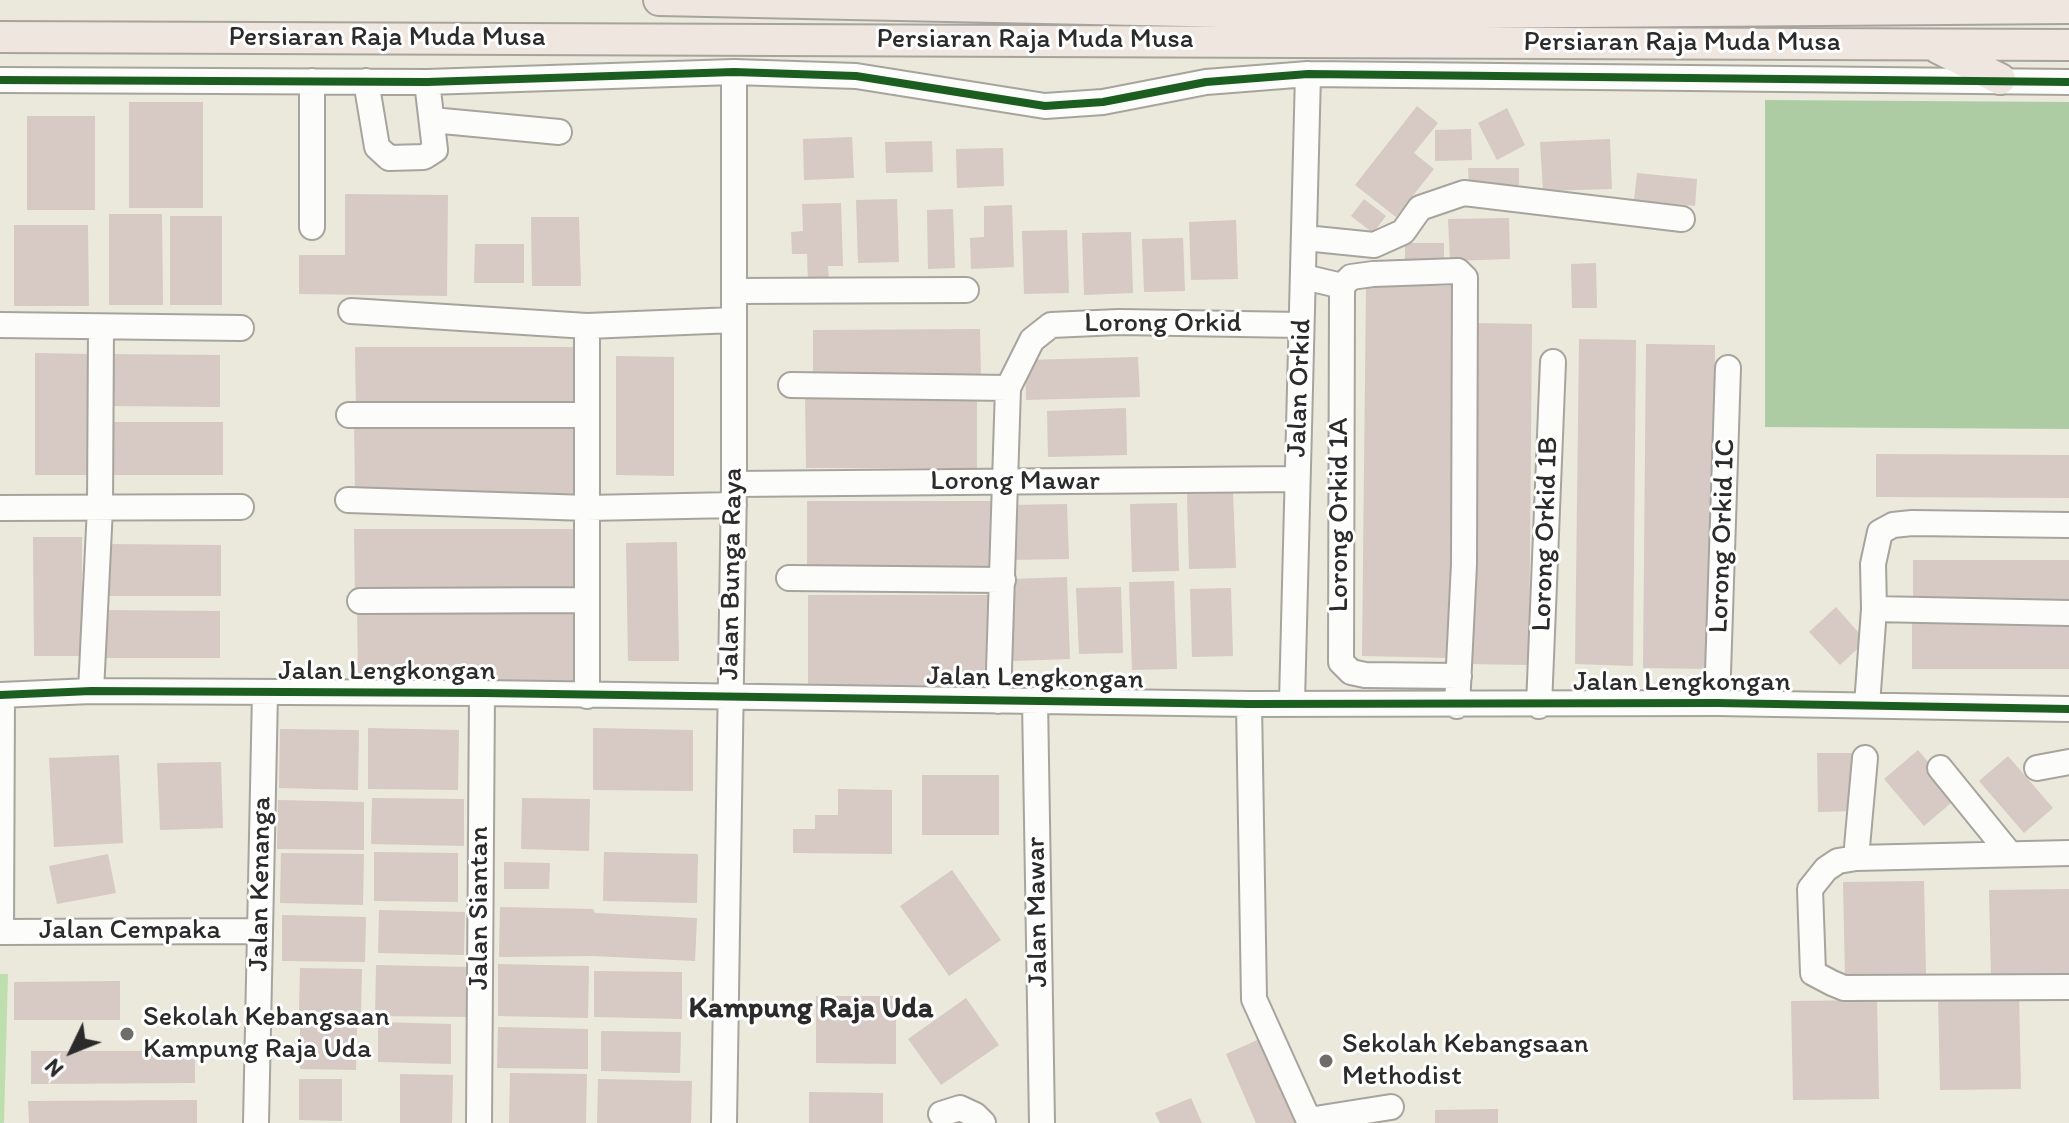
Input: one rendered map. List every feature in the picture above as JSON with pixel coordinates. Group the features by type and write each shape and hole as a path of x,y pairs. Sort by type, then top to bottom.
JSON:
{"main road":[{"name":"Persiaran Raja Muda Musa","path":"659,0 1330,14 2069,8"},
{"name":"Persiaran Raja Muda Musa","path":"0,37 2069,45"},
{"path":"1931,44 2000,79"}],"street":[{"path":"0,80 427,82 734,72 856,76 1045,106 1103,102 1206,82 1308,74 2069,82"},
{"name":"Jalan Bunga Raya","path":"724,1123 734,494 734,72"},
{"name":"Jalan Orkid","path":"1292,702 1308,74"},
{"path":"312,81 312,227"},
{"path":"366,81 377,147 384,156 431,155 436,143 427,82"},
{"path":"432,120 559,132"},
{"path":"1305,238 1374,245 1403,232 1420,208 1464,193 1682,219"},
{"path":"1304,277 1342,286 1351,277 1373,274 1458,271 1465,278 1464,564 1457,706"},
{"name":"Lorong Orkid 1A","path":"1342,286 1341,662 1351,672 1365,675 1459,676"},
{"path":"734,291 966,290"},
{"path":"351,311 587,326 734,320"},
{"name":"Lorong Orkid","path":"1008,388 1032,340 1051,325 1119,322 1300,325"},
{"path":"0,325 241,328"},
{"path":"587,326 587,696"},
{"path":"91,691 100,508 101,327"},
{"name":"Lorong Orkid 1B","path":"1539,706 1553,362"},
{"name":"Lorong Orkid 1C","path":"1717,703 1728,368"},
{"path":"791,385 1008,388 998,701"},
{"path":"349,415 587,415"},
{"name":"Lorong Mawar","path":"348,500 587,508 734,494 1007,482 1297,479"},
{"path":"0,508 241,507"},
{"path":"1867,705 1874,609 1873,564 1880,532 1893,525 2069,525"},
{"path":"789,578 1003,580"},
{"path":"360,601 587,600"},
{"path":"1874,609 2069,613"},
{"name":"Jalan Lengkongan","path":"1,695 91,691 482,693 1249,704 1539,706 1717,703 2069,709"},
{"name":"Jalan Kenanga","path":"256,1123 265,693"},
{"name":"Jalan Siantan","path":"479,1123 482,693"},
{"path":"1,695 1,932"},
{"name":"Jalan Mawar","path":"1035,700 1042,1123"},
{"path":"1249,704 1254,999 1309,1122 1391,1107"},
{"path":"1856,858 1865,758"},
{"path":"2037,768 2069,762"},
{"path":"1940,768 2009,853"},
{"path":"2069,853 1856,858 1838,861 1826,869 1810,889 1813,973 1844,988 2069,987"},
{"name":"Jalan Cempaka","path":"1,932 260,931"},
{"path":"941,1114 960,1108 983,1123"}],"green space":[{"path":"1765,100 2069,102 2069,429 1765,427"},
{"path":"0,974 8,974 4,1123 0,1123"}],"building":[{"path":"129,102 203,102 203,208 129,208"},
{"path":"1417,106 1438,123 1414,153 1434,169 1396,217 1355,185"},
{"path":"1507,108 1525,145 1497,160 1478,123"},
{"path":"27,116 95,116 95,210 27,210"},
{"path":"1471,129 1472,160 1435,161 1435,130"},
{"path":"852,137 854,178 804,180 803,139"},
{"path":"1610,139 1612,189 1543,191 1540,142"},
{"path":"932,141 933,172 886,173 885,142"},
{"path":"1003,148 1004,186 957,188 956,149"},
{"path":"1468,168 1519,168 1519,185 1469,185"},
{"path":"1637,173 1697,179 1695,206 1634,200"},
{"path":"345,194 448,195 447,296 299,294 299,255 345,255"},
{"path":"897,199 899,262 858,263 856,200"},
{"path":"1364,199 1386,216 1373,233 1351,216"},
{"path":"841,203 843,266 828,266 829,281 808,282 807,254 792,254 791,232 803,231 802,204"},
{"path":"1012,205 1014,267 971,269 970,238 984,237 984,206"},
{"path":"953,209 955,268 928,269 927,210"},
{"path":"109,214 162,214 163,305 109,305"},
{"path":"170,216 222,216 222,305 170,305"},
{"path":"531,217 579,217 581,286 532,286"},
{"path":"1509,218 1510,259 1450,261 1448,219"},
{"path":"1236,220 1238,279 1191,280 1189,222"},
{"path":"14,225 88,225 89,306 14,306"},
{"path":"1067,230 1069,293 1024,294 1022,231"},
{"path":"1131,232 1133,293 1084,295 1082,233"},
{"path":"1183,238 1185,291 1144,292 1142,239"},
{"path":"1405,243 1444,243 1444,261 1405,261"},
{"path":"475,244 524,244 524,283 474,283"},
{"path":"1596,263 1597,308 1572,308 1571,264"},
{"path":"1366,285 1457,286 1453,658 1362,656"},
{"path":"1473,323 1532,324 1529,665 1469,664"},
{"path":"980,329 981,381 813,381 813,330"},
{"path":"1579,339 1636,340 1633,666 1575,664"},
{"path":"1646,344 1715,345 1711,669 1643,668"},
{"path":"355,347 583,347 584,411 356,412"},
{"path":"35,353 88,354 89,475 35,475"},
{"path":"107,354 220,355 220,407 107,406"},
{"path":"616,356 674,357 674,476 616,475"},
{"path":"1138,357 1140,397 1026,400 1025,360"},
{"path":"805,394 977,394 977,468 806,468"},
{"path":"1126,408 1127,455 1048,457 1047,411"},
{"path":"581,417 582,497 355,497 354,418"},
{"path":"108,422 223,422 223,475 108,475"},
{"path":"1876,454 2069,455 2069,498 1876,497"},
{"path":"1233,493 1236,568 1189,569 1187,494"},
{"path":"807,501 998,501 999,576 807,576"},
{"path":"1177,503 1179,571 1132,572 1130,504"},
{"path":"1067,504 1069,559 1012,560 1010,505"},
{"path":"354,529 578,529 579,598 355,598"},
{"path":"33,537 82,537 82,656 34,656"},
{"path":"677,542 679,661 628,661 626,543"},
{"path":"104,544 221,545 221,596 104,596"},
{"path":"1913,560 2069,560 2069,605 1913,604"},
{"path":"1067,577 1070,659 1013,661 1011,579"},
{"path":"1174,581 1177,669 1132,670 1129,582"},
{"path":"1121,587 1123,653 1079,654 1076,588"},
{"path":"1231,588 1233,656 1192,657 1190,589"},
{"path":"808,595 996,595 997,685 808,686"},
{"path":"580,603 581,681 358,681 357,604"},
{"path":"1836,607 1866,641 1840,665 1809,632"},
{"path":"105,610 220,611 220,658 105,658"},
{"path":"1912,618 2069,618 2069,669 1912,669"},
{"path":"368,728 459,730 458,790 368,789"},
{"path":"593,728 693,730 693,791 593,790"},
{"path":"280,729 359,730 358,790 279,788"},
{"path":"1918,750 1958,797 1924,826 1884,779"},
{"path":"1817,753 1854,753 1855,811 1818,812"},
{"path":"119,755 123,843 54,847 49,758"},
{"path":"2008,756 2053,808 2024,833 1979,781"},
{"path":"221,762 223,828 160,830 157,763"},
{"path":"922,775 999,775 999,835 922,835"},
{"path":"838,789 892,790 892,854 793,853 793,829 815,829 815,815 838,815"},
{"path":"372,798 464,799 464,846 371,844"},
{"path":"522,798 590,799 589,851 521,849"},
{"path":"278,800 364,802 364,850 277,849"},
{"path":"374,852 458,853 458,902 374,901"},
{"path":"604,852 698,854 697,903 603,901"},
{"path":"281,853 364,854 363,905 280,903"},
{"path":"108,854 116,893 57,904 49,866"},
{"path":"504,862 550,863 549,889 504,889"},
{"path":"952,870 1001,940 949,976 900,906"},
{"path":"1924,881 1926,975 1845,977 1843,882"},
{"path":"2069,889 2069,978 1991,979 1989,890"},
{"path":"500,907 593,909 595,913 697,918 695,961 593,956 499,957"},
{"path":"379,910 465,912 464,955 378,953"},
{"path":"282,915 366,917 365,962 282,961"},
{"path":"498,964 589,966 588,1018 498,1016"},
{"path":"376,965 469,967 468,1017 375,1016"},
{"path":"300,968 362,969 361,1013 299,1011"},
{"path":"594,971 682,972 682,1019 594,1017"},
{"path":"120,981 120,1020 14,1020 14,982"},
{"path":"2019,995 2021,1089 1940,1090 1938,996"},
{"path":"816,996 896,996 896,1064 816,1063"},
{"path":"966,998 999,1045 941,1085 908,1039"},
{"path":"1877,1000 1879,1099 1793,1100 1791,1001"},
{"path":"378,1022 451,1024 451,1064 378,1062"},
{"path":"300,1026 357,1027 356,1070 300,1069"},
{"path":"498,1027 588,1029 588,1069 497,1068"},
{"path":"601,1031 681,1032 680,1073 601,1071"},
{"path":"1264,1037 1301,1123 1256,1123 1226,1054"},
{"path":"31,1051 195,1051 195,1083 31,1084"},
{"path":"510,1073 587,1074 586,1123 509,1123"},
{"path":"400,1074 453,1075 452,1123 400,1123"},
{"path":"299,1079 342,1079 342,1121 299,1120"},
{"path":"598,1079 692,1081 691,1123 597,1123"},
{"path":"809,1092 883,1093 883,1123 809,1123"},
{"path":"1191,1098 1202,1123 1160,1123 1155,1113"},
{"path":"197,1100 197,1123 29,1123 28,1101"},
{"path":"1498,1109 1498,1123 1435,1123 1435,1110"}],"cycle path":[{"path":"0,80 427,82 734,72 856,76 1045,106 1103,102 1206,82 1308,74 2069,82"},
{"path":"0,695 91,691 482,693 1249,704 1717,703 2069,709"}],"place":[{"name":"Sekolah Kebangsaan Kampung Raja Uda","path":"127,1034"},
{"name":"Sekolah Kebangsaan Methodist","path":"1326,1061"}],"district":[{"name":"Kampung Raja Uda","path":"811,1009"}]}
